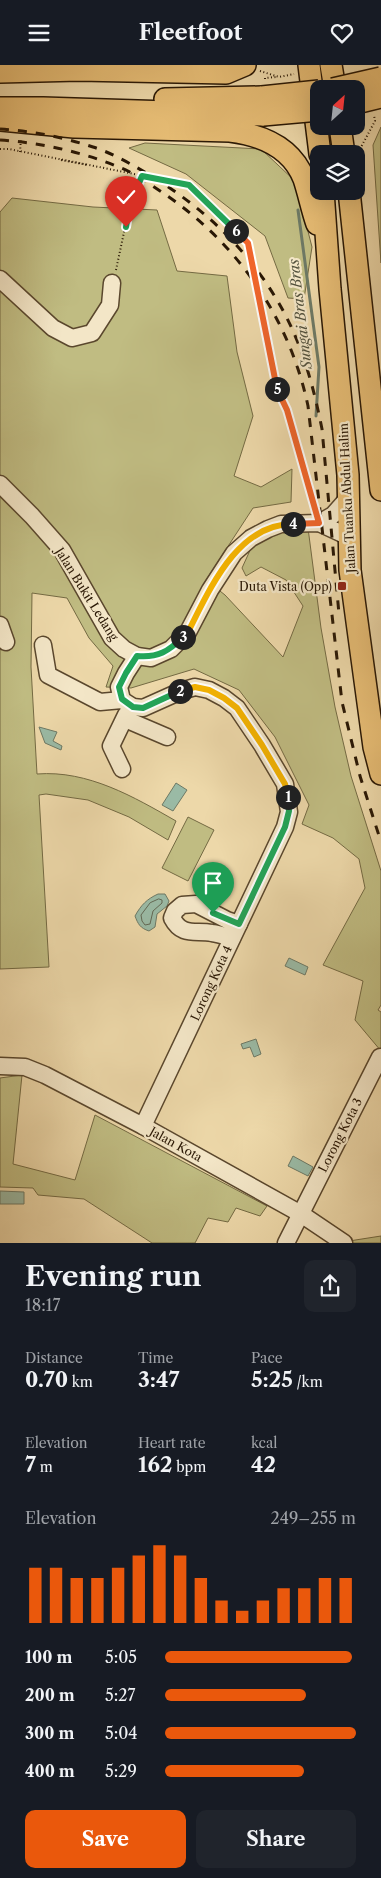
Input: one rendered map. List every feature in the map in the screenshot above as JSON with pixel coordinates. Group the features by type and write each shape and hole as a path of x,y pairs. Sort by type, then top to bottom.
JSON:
{"main road":[{"path":"331,65 333,80"},
{"path":"344,65 344,80"},
{"path":"0,73 75,67 194,69 226,73 243,66"},
{"path":"304,69 318,145"},
{"path":"365,82 381,78"},
{"path":"0,108 263,97 310,92"},
{"path":"0,98 263,97 310,108"},
{"path":"365,101 381,97"},
{"path":"0,120 74,127 230,131 261,138 276,145 290,155 298,167 304,180 327,256"},
{"name":"Jalan Tuanku Abdul Halim","path":"324,200 327,256 348,475 350,570 374,747 381,774"},
{"path":"350,200 381,490"}],"street":[{"path":"0,65 34,71"},
{"path":"0,279 53,327 72,338 92,333 110,305 112,283"},
{"name":"Jalan Bukit Ledang","path":"0,484 62,551 112,638 124,649 137,656"},
{"path":"319,523 333,515 348,498"},
{"path":"122,769 111,748 126,708 119,687 126,673 137,656 151,657 171,649 188,632 210,590 234,553 251,538 281,524 319,523 350,537"},
{"path":"0,625 6,642"},
{"path":"43,645 48,675 100,702 126,708 168,737"},
{"name":"Lorong Kota 4","path":"126,708 143,708 181,691 195,687 209,690 224,698 237,708 285,784 289,811 285,827 143,1126"},
{"path":"182,905 196,905 213,913 235,931 195,933 185,931 176,926 172,918 175,911 182,905"},
{"path":"205,932 213,913"},
{"name":"Lorong Kota 3","path":"286,1243 380,1057"},
{"name":"Jalan Kota","path":"0,1066 24,1067 45,1075 143,1126 300,1214 344,1243"}],"path":[{"path":"243,66 279,77"},
{"path":"263,97 279,77 304,69"},
{"path":"19,152 21,133"},
{"path":"0,149 78,162 189,185 248,243 277,393 287,410 319,523"},
{"path":"112,283 130,204 142,176"}],"shaded area":[{"path":"381,127 381,263 373,145"},
{"path":"145,143 261,149 295,181 312,247 304,299 288,298 265,236 186,174 129,148"},
{"path":"12,198 93,207 157,210 177,271 227,276 237,352 253,416 234,476 261,487 292,469 291,502 253,508 206,580 225,595 283,657 303,606 286,580 261,567 246,576 242,568 252,546 274,532 308,528 321,628 335,707 351,776 381,871 381,1005 378,1010 381,1012 381,1051 355,1020 363,981 323,965 365,888 359,859 333,838 302,824 309,805 275,737 239,690 194,669 131,688 106,687 113,666 89,638 67,598 32,593 31,667 37,774 74,776 110,787 176,821 168,840 129,817 88,800 46,794 39,795 49,967 0,969 0,212"},
{"path":"188,817 214,830 188,881 162,868"},
{"path":"22,1075 13,1164 75,1180 95,1115 267,1206 260,1216 236,1208 228,1222 208,1218 195,1243 152,1243 84,1199 38,1195 33,1188 0,1187 0,1078"},
{"path":"381,1236 381,1243 353,1243 349,1241"}],"water":[{"path":"39,727 57,732 53,741 62,746 61,750 45,743"},
{"path":"176,783 187,790 173,811 162,805"},
{"path":"158,894 165,894 169,901 167,906 157,914 155,927 149,931 143,929 135,916 145,903"},
{"path":"289,958 308,967 305,975 285,966"},
{"path":"256,1039 261,1054 254,1057 250,1047 243,1049 241,1044"},
{"path":"293,1156 313,1167 308,1176 288,1166"},
{"path":"0,1191 24,1192 24,1204 0,1204"}],"waterway":[{"name":"Sungai Bras Bras","path":"298,210 319,367 316,416"}],"railway":[{"path":"0,129 70,140 100,149 135,166 167,186 204,214 236,245 264,280 293,331 310,379 322,429 339,614"},
{"path":"0,140 49,146 82,154 128,171 143,180 192,215 216,237 258,287 274,315 300,374 308,406 342,702 360,776 381,842"}],"place":[{"name":"Duta Vista (Opp)","path":"342,586"}],"route":[{"path":"126,227 130,204 142,176 189,185 248,243 277,393 287,410 319,523 281,524 251,538 234,553 210,590 188,632 171,649 151,657 137,656 119,687 122,699 133,707 143,708 181,691 195,687 209,690 224,698 237,708 285,784 289,811 285,827 239,924 213,913"}]}
